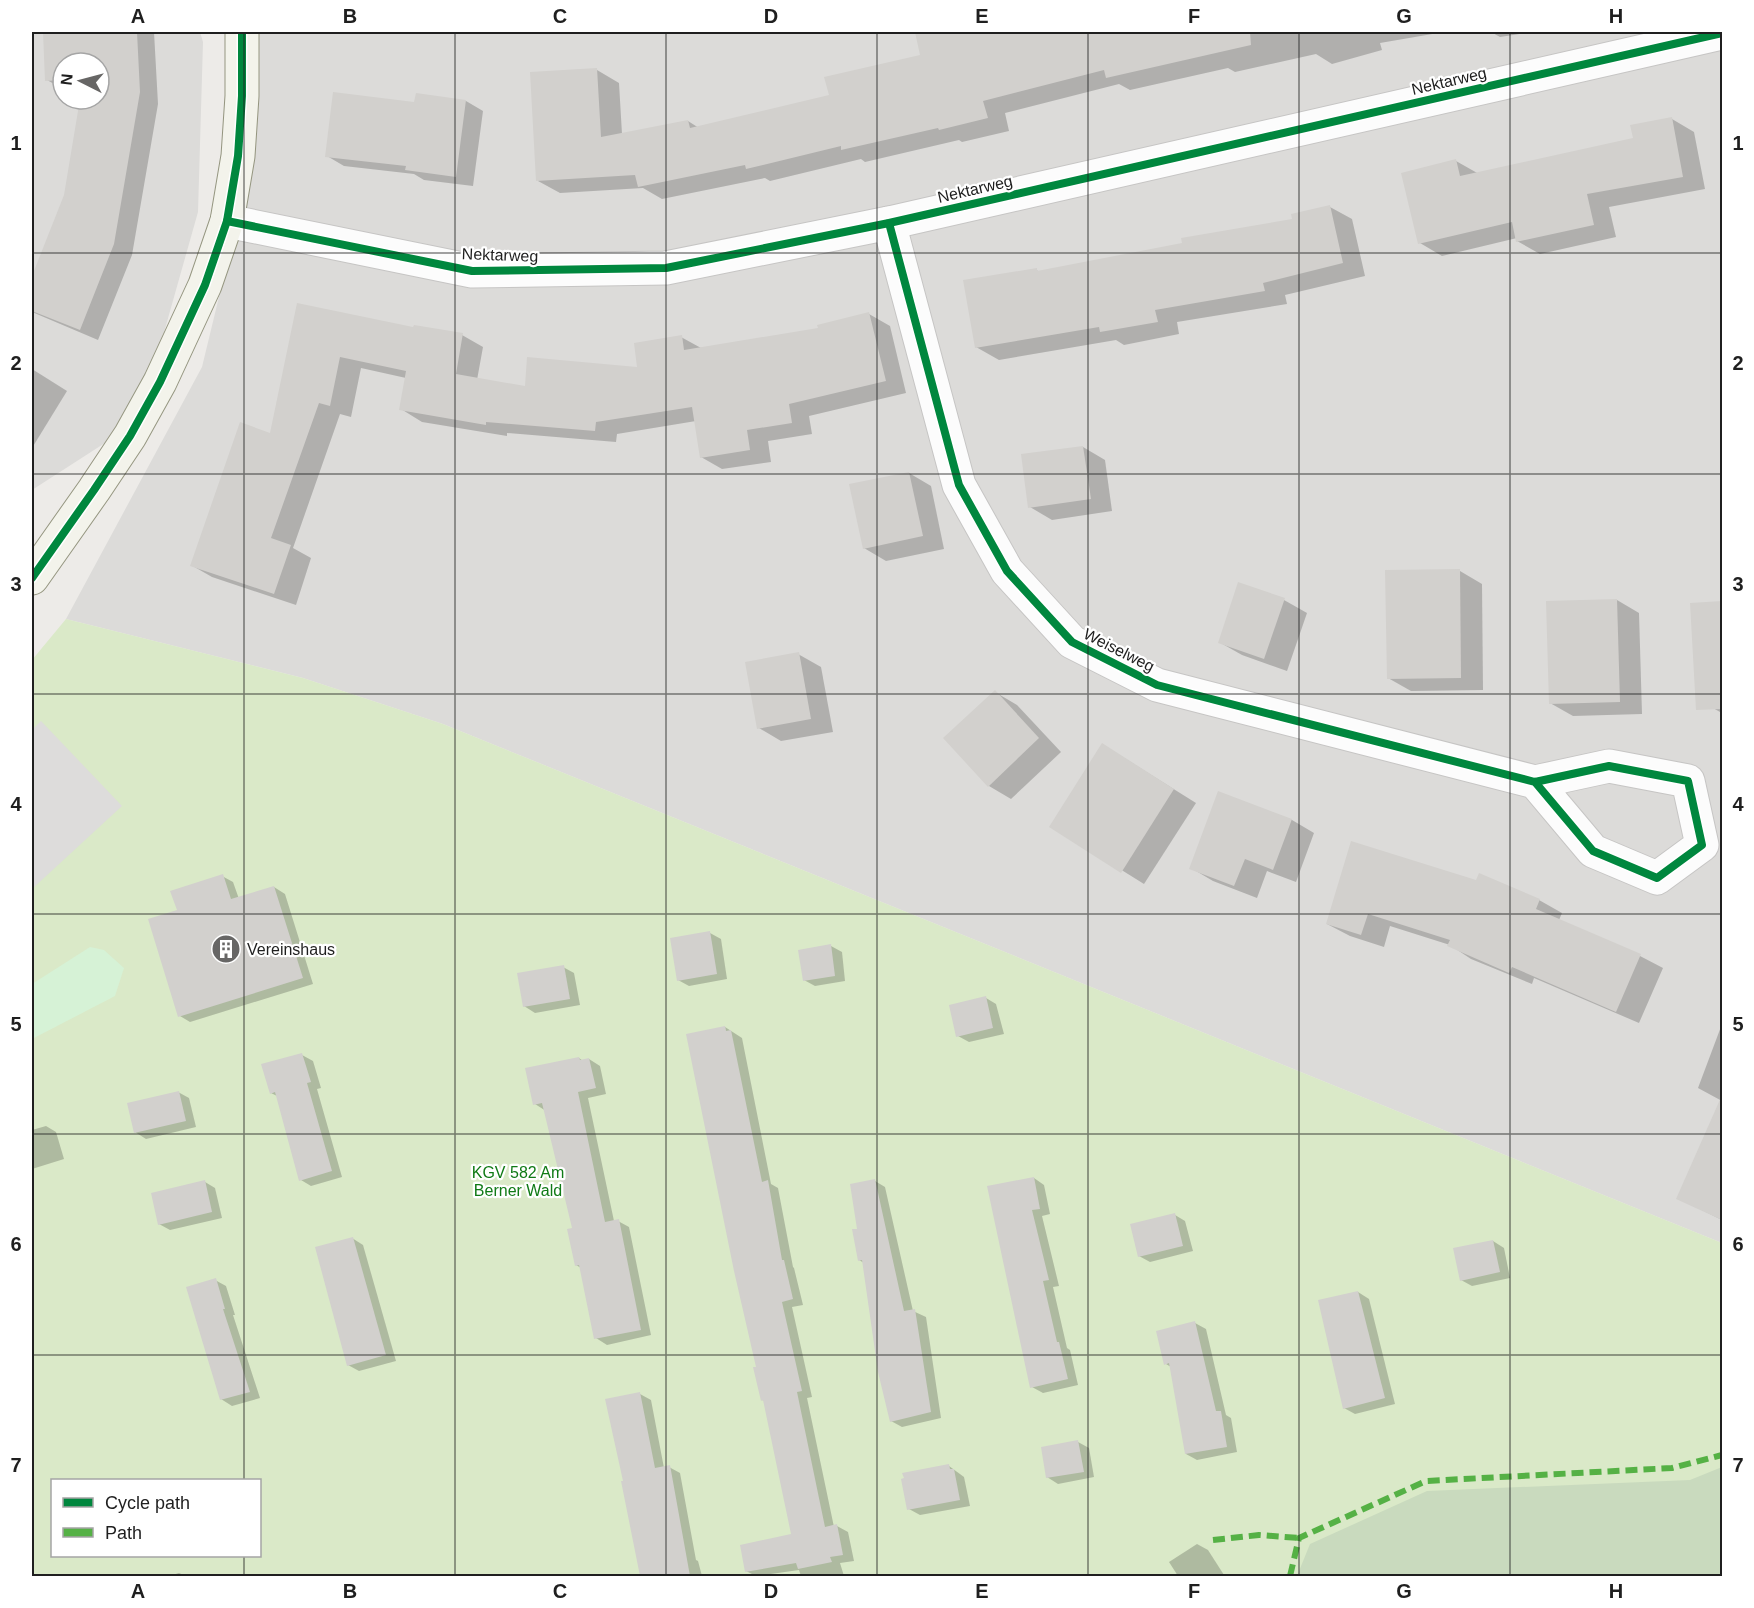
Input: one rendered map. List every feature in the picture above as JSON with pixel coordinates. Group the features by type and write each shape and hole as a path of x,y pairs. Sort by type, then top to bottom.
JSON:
{"street":[{"path":"32,578 130,436 160,382 205,285 226,221 238,156 242,96 242,32"},
{"name":"Nektarweg","path":"226,221 472,271 666,268 889,222 1722,33"},
{"name":"Weiselweg","path":"889,222 959,485 1007,571 1072,642 1157,685 1535,782 1609,766 1688,781 1702,845 1657,878 1593,851 1535,782"}],"shaded area":[{"path":"32,32 200,32 203,42 198,212 139,421 32,490"},
{"path":"243,32 1722,32 1722,1243 443,724 303,678 66,619 202,367 225,272"},
{"path":"41,721 122,806 32,889 32,730"}],"green space":[{"name":"KGV 582 Am Berner Wald","path":"66,619 303,678 443,724 1722,1243 1722,1576 32,1576 32,660"},
{"path":"90,947 104,950 124,968 115,996 32,1039 32,984"},
{"path":"1722,1467 1722,1576 1297,1576 1310,1544 1427,1491 1690,1480"}],"building":[{"path":"43,32 137,32 140,92 114,244 80,330 32,311 32,276 64,195 78,111 111,111 111,51 51,51 51,81 45,81"},
{"path":"915,32 1250,32 1251,45 1106,78 1104,70 983,101 988,118 841,150 841,146 746,169 745,165 638,187 635,175 536,181 530,72 597,68 601,137 688,120 690,128 829,95 824,77 920,55"},
{"path":"333,92 414,102 416,93 466,100 456,177 405,170 406,166 325,157"},
{"path":"1672,117 1683,177 1587,194 1594,225 1516,242 1512,222 1418,244 1401,173 1456,159 1460,176 1633,138 1630,125"},
{"path":"1330,205 1343,263 1263,283 1265,291 1155,310 1158,322 1100,332 1099,327 975,348 963,280 1037,268 1037,271 1182,243 1181,238 1292,219 1291,214"},
{"path":"297,303 413,327 414,325 463,333 456,374 525,386 527,357 637,367 634,343 682,335 684,350 818,328 817,325 869,312 886,381 789,404 792,423 747,430 750,450 700,458 692,407 596,422 595,431 486,422 486,425 399,410 406,371 340,357 330,406 319,403 271,538 291,545 274,594 190,566 240,422 270,433"},
{"path":"1083,446 1091,499 1028,508 1021,454"},
{"path":"909,472 923,536 863,549 849,484"},
{"path":"1460,569 1461,678 1387,679 1385,570"},
{"path":"1238,582 1285,598 1264,659 1218,643"},
{"path":"1617,599 1620,702 1549,704 1546,601"},
{"path":"1722,601 1722,709 1696,710 1690,603"},
{"path":"799,652 811,719 757,729 745,662"},
{"path":"995,690 1039,738 988,787 943,738"},
{"path":"1102,743 1174,789 1121,873 1049,827"},
{"path":"1218,791 1292,819 1273,870 1245,859 1234,886 1189,869"},
{"path":"1351,841 1476,880 1479,873 1540,899 1536,909 1641,954 1616,1012 1512,967 1509,973 1447,946 1450,940 1368,914 1361,935 1326,924"},
{"name":"Vereinshaus","path":"223,874 231,899 274,886 303,978 178,1017 148,919 177,910 170,891"},
{"path":"710,931 717,974 677,981 670,938"},
{"path":"831,944 835,976 803,981 798,950"},
{"path":"564,965 570,999 523,1007 517,973"},
{"path":"986,996 993,1028 956,1037 949,1005"},
{"path":"725,1026 726,1031 731,1030 762,1182 768,1180 782,1260 784,1260 793,1299 782,1302 802,1391 797,1392 825,1527 837,1524 843,1555 830,1557 832,1562 798,1569 796,1563 745,1572 740,1545 791,1534 763,1400 761,1401 753,1367 756,1367 686,1034"},
{"path":"302,1053 311,1082 307,1083 332,1171 299,1181 275,1092 270,1094 261,1064"},
{"path":"579,1057 580,1060 589,1058 596,1088 578,1092 605,1222 619,1219 641,1330 594,1339 579,1265 575,1266 567,1229 572,1228 542,1103 533,1105 525,1068"},
{"path":"179,1091 186,1121 134,1133 127,1103"},
{"path":"1722,1095 1722,1220 1676,1199"},
{"path":"1034,1177 1040,1209 1032,1210 1049,1280 1043,1281 1068,1379 1030,1388 987,1186"},
{"path":"875,1179 904,1311 915,1309 931,1412 890,1422 878,1372 862,1260 858,1261 852,1229 857,1229 850,1184"},
{"path":"205,1180 212,1212 158,1225 151,1193"},
{"path":"1175,1213 1183,1246 1138,1257 1130,1224"},
{"path":"353,1237 386,1355 347,1366 315,1247"},
{"path":"1493,1240 1500,1272 1460,1281 1453,1248"},
{"path":"216,1278 225,1309 223,1309 250,1392 220,1400 186,1287"},
{"path":"1358,1291 1385,1398 1343,1409 1318,1300"},
{"path":"1195,1321 1216,1411 1221,1411 1227,1447 1185,1454 1169,1363 1164,1365 1156,1331"},
{"path":"640,1392 655,1468 670,1465 690,1576 640,1576 605,1399"},
{"path":"1078,1440 1084,1472 1046,1478 1041,1447"},
{"path":"949,1464 950,1469 954,1469 960,1500 907,1510 902,1473"}],"marked path":[{"path":"1290,1576 1299,1538 1426,1481 1672,1468 1722,1455"},
{"path":"1213,1540 1259,1535 1299,1538"}],"cycle path":[{"path":"32,578 130,436 160,382 205,285 227,221 238,156 242,96 242,32"},
{"path":"227,221 472,271 666,268 889,223 1722,33"},
{"path":"889,223 959,485 1007,571 1072,642 1157,685 1535,782 1609,766 1688,781 1702,845 1657,878 1593,851 1535,782"}],"place":[{"name":"Vereinshaus","path":"226,949"}]}
